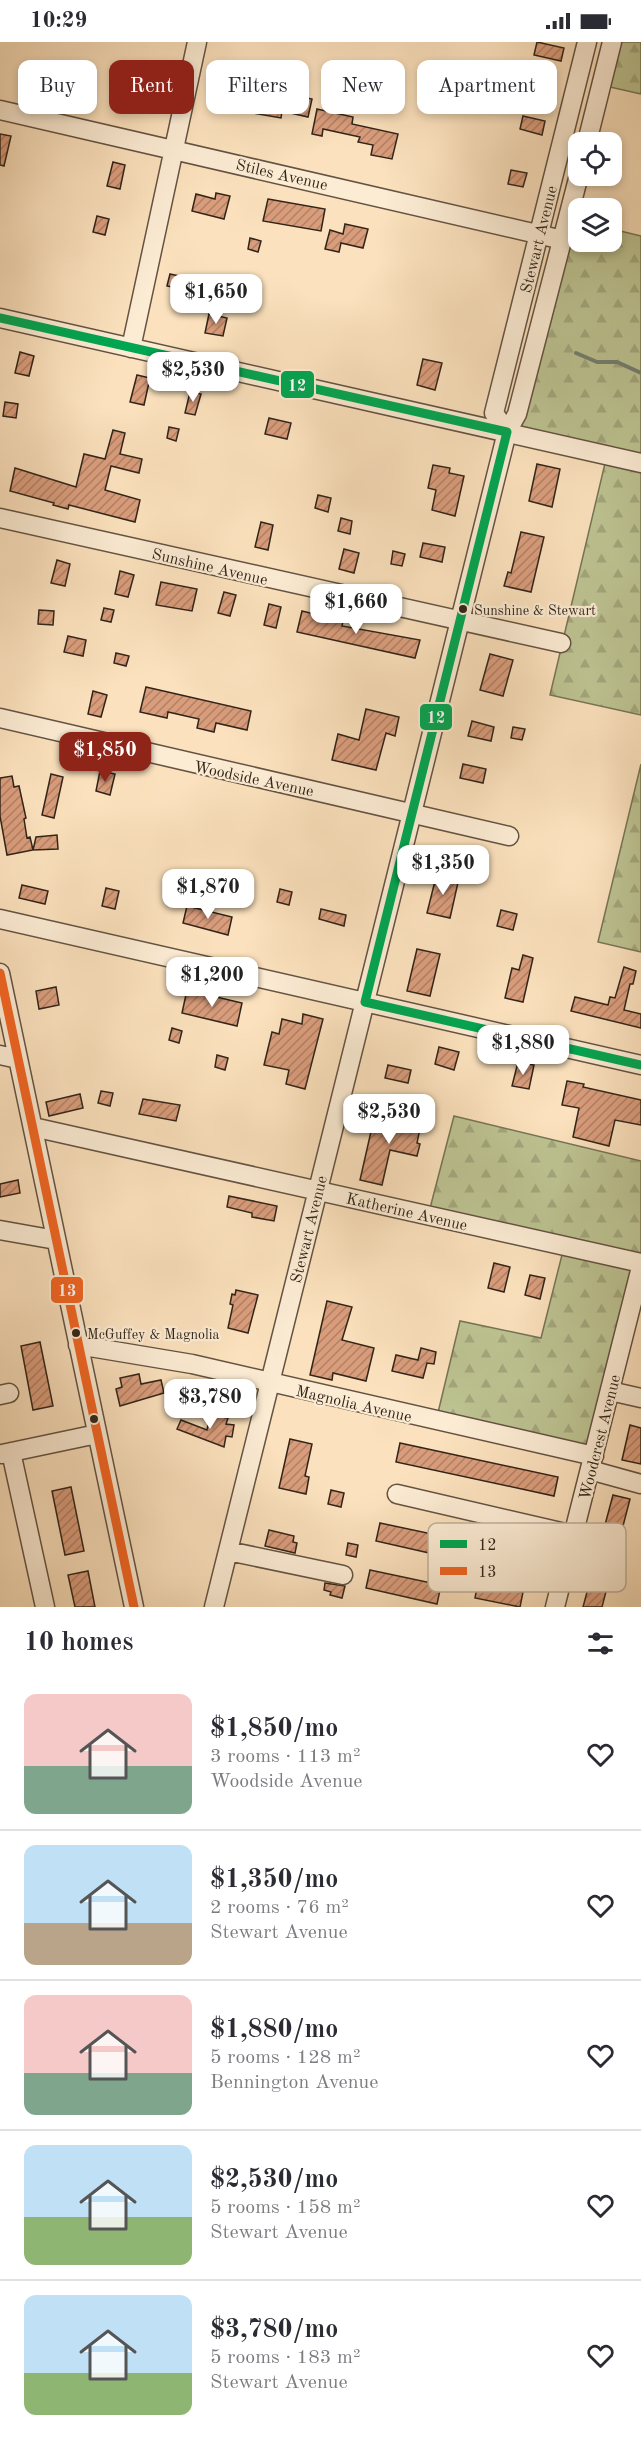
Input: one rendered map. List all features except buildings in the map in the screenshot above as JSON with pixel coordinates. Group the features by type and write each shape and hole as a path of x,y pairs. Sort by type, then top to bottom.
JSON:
{"street":[{"path":"131,348 197,42"},
{"name":"Stewart Avenue","path":"507,432 494,413 587,42"},
{"path":"590,132 612,42"},
{"name":"Stiles Avenue","path":"0,110 563,240"},
{"name":"Stewart Avenue","path":"214,1607 507,432 517,414 576,186"},
{"path":"0,318 641,463"},
{"name":"Sunshine Avenue","path":"0,518 561,643"},
{"name":"Woodside Avenue","path":"0,718 509,836"},
{"path":"0,919 641,1065"},
{"path":"0,973 134,1607"},
{"path":"0,1055 18,1059"},
{"name":"Katherine Avenue","path":"33,1127 641,1265"},
{"path":"0,1230 56,1240"},
{"name":"Woodcrest Avenue","path":"577,1523 638,1290 641,1265"},
{"name":"Magnolia Avenue","path":"78,1345 192,1364 592,1463 641,1484"},
{"path":"610,1391 641,1398"},
{"path":"45,1607 6,1453 97,1434"},
{"path":"397,1494 522,1523"},
{"path":"228,1551 343,1575"},
{"name":"Woodcrest Avenue","path":"555,1607 559,1592"}],"green space":[{"path":"612,42 641,42 641,94 601,85"},
{"path":"568,219 568,252 622,252 622,231 641,236 641,715 550,695 607,455 515,434"},
{"path":"641,764 641,952 598,942"},
{"path":"454,1116 641,1161 641,1272 594,1456 436,1421 460,1321 541,1338 564,1247 428,1216"}],"waterway":[{"path":"576,353 597,362 617,362 641,373"}],"transit line":[{"name":"12","path":"0,318 507,432"},
{"name":"12","path":"365,1002 507,432"},
{"name":"13","path":"0,973 134,1607"},
{"name":"12","path":"365,1002 641,1065"}],"place":[{"name":"Sunshine & Stewart","path":"463,609"},
{"name":"McGuffey & Magnolia","path":"76,1333"}]}
